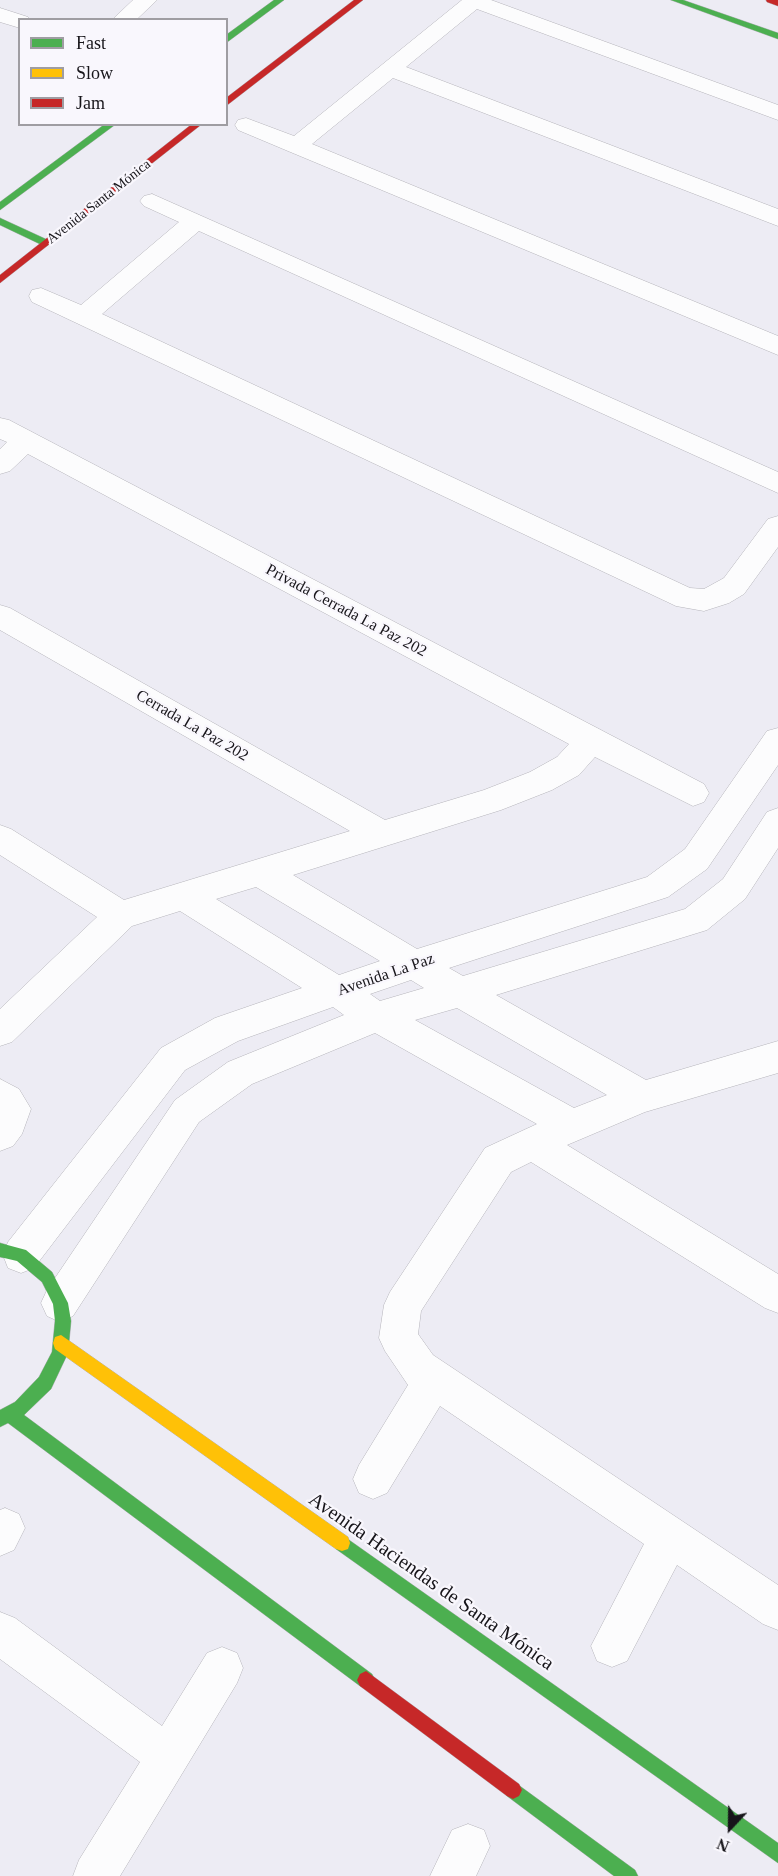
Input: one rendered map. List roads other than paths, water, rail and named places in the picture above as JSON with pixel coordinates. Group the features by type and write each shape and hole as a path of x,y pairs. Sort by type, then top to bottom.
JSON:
{"street":[{"path":"124,18 146,0"},
{"path":"228,38 280,0"},
{"path":"228,101 359,0"},
{"path":"296,146 475,0 778,113"},
{"path":"675,0 778,36"},
{"path":"770,0 778,3"},
{"path":"0,14 18,21"},
{"path":"391,69 778,218"},
{"path":"246,125 778,346"},
{"path":"0,207 109,126"},
{"name":"Avenida Santa Mónica","path":"0,280 195,126"},
{"path":"152,201 778,483"},
{"path":"0,221 46,243"},
{"path":"84,316 196,221"},
{"path":"42,296 686,598 704,600 719,596 734,586 778,526"},
{"name":"Privada Cerrada La Paz 202","path":"0,427 693,793"},
{"path":"0,464 26,441"},
{"name":"Cerrada La Paz 202","path":"0,616 384,835"},
{"name":"Avenida La Paz","path":"10,1253 173,1059 227,1029 415,964 657,887 696,859 778,740"},
{"path":"0,1031 121,915 490,801 541,781 568,766 591,741"},
{"path":"60,1303 187,1111 240,1073 377,1017 695,920 734,889 778,821"},
{"path":"0,838 121,915"},
{"path":"261,873 460,992 643,1097"},
{"path":"183,896 377,1017 572,1125"},
{"path":"778,1057 643,1097 572,1125 498,1160 403,1305 398,1338 419,1369 778,1609"},
{"path":"0,1095 14,1109 10,1122 0,1134"},
{"path":"531,1143 778,1294"},
{"path":"10,1253 47,1277 60,1303 63,1321 60,1353 45,1383 21,1408 5,1416 629,1876"},
{"name":"Avenida Haciendas de Santa Mónica","path":"61,1343 778,1854"},
{"path":"373,1479 434,1379"},
{"path":"612,1646 670,1537"},
{"path":"0,1633 168,1757"},
{"path":"95,1876 222,1668"}]}
